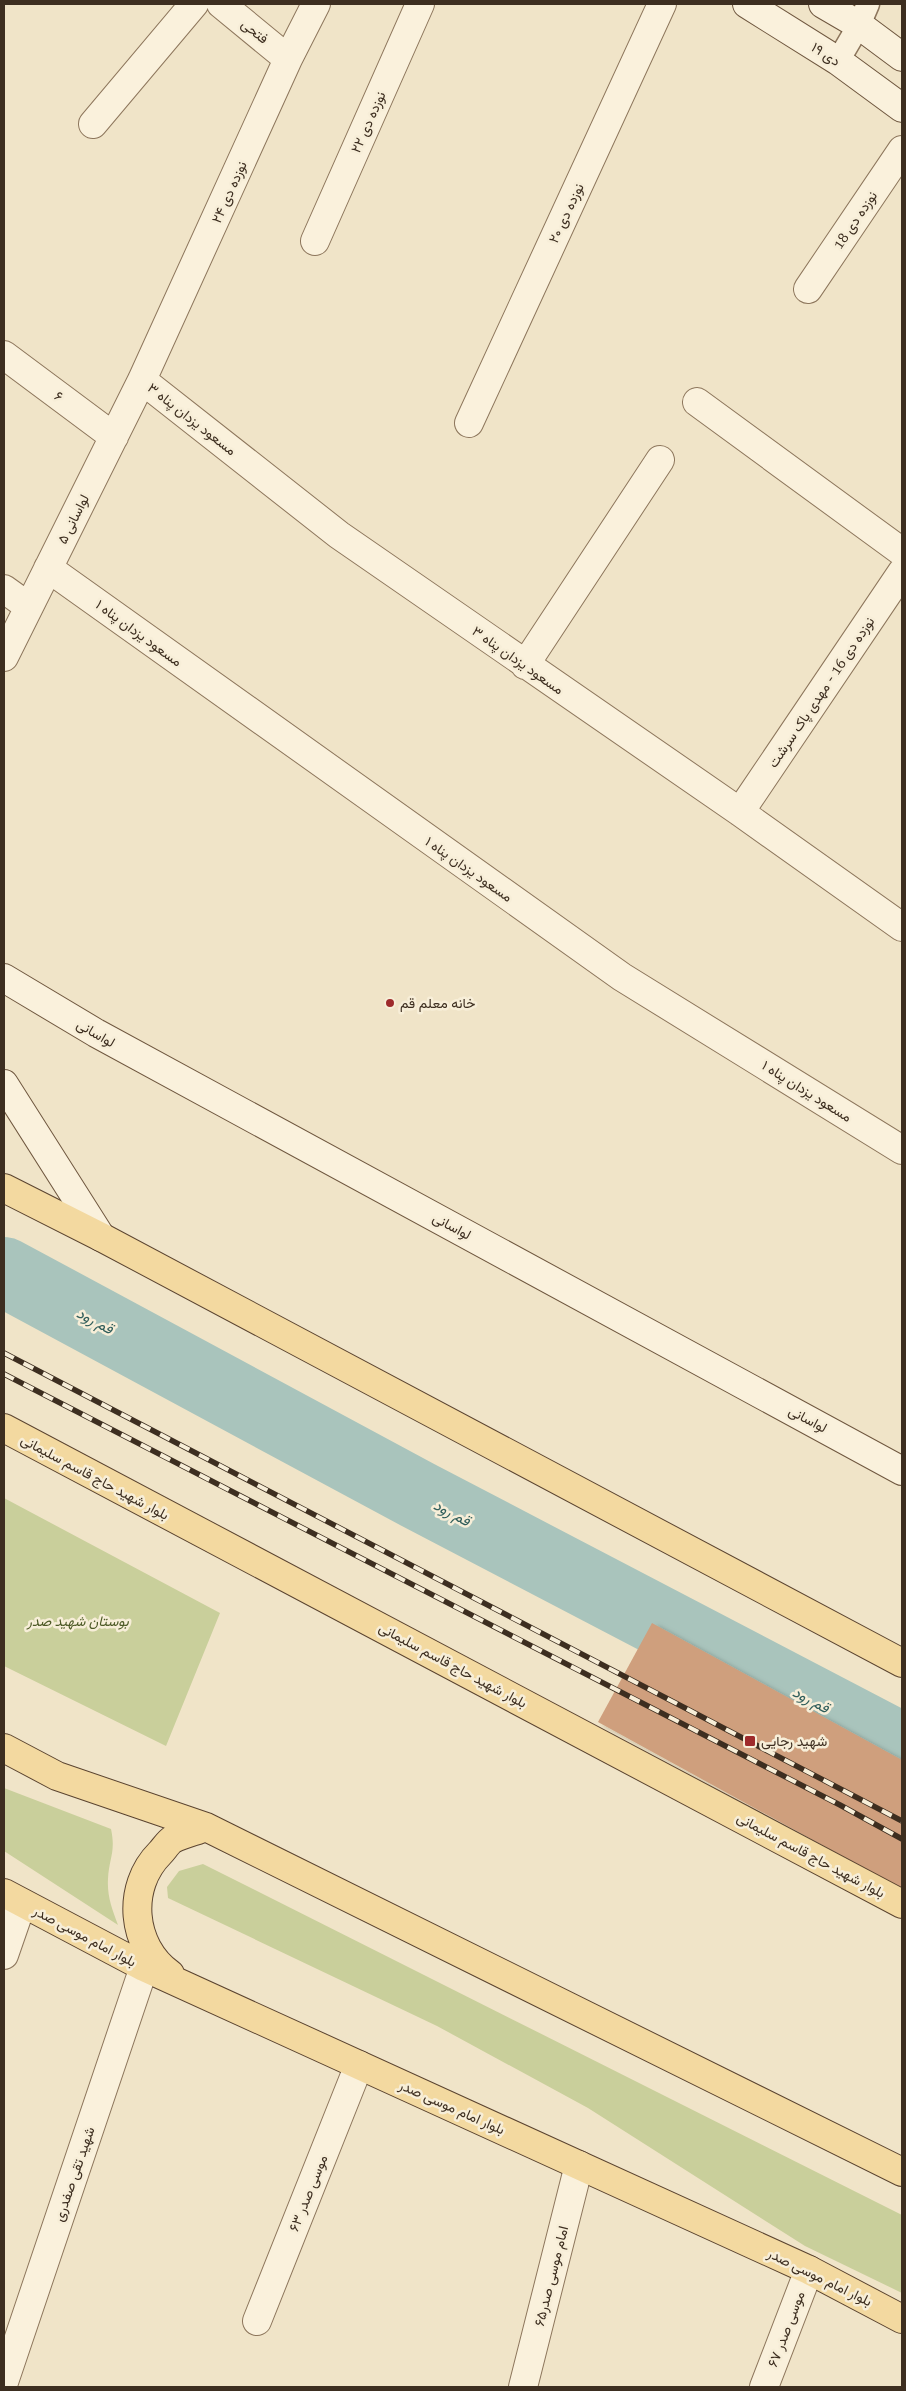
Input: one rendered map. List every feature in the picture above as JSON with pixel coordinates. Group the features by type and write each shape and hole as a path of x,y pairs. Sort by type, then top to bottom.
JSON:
{"main road":[{"path":"4,1188 101,1237 902,1663"},
{"name":"بلوار شهید حاج قاسم سلیمانی","path":"4,1428 902,1904"},
{"path":"4,1748 57,1776 206,1827 902,2172"},
{"path":"186,1986 157,1965 140,1934 137,1898 148,1865 173,1839 206,1827"},
{"name":"بلوار امام موسی صدر","path":"13,1898 144,1967 809,2270 902,2319"}],"street":[{"path":"93,124 194,4"},
{"name":"فتحی","path":"221,4 288,59"},
{"name":"نوزده دی ۲۴","path":"142,380 288,59 316,4"},
{"name":"نوزده دی ۲۲","path":"315,241 420,4"},
{"name":"نوزده دی ۲۰","path":"469,422 662,4"},
{"path":"823,4 863,14 902,57"},
{"name":"۱۹ دی","path":"751,5 838,61 902,108"},
{"name":"نوزده دی 18","path":"808,289 902,150"},
{"name":"۶","path":"4,355 114,437"},
{"name":"لواسانی ۵","path":"4,657 142,380"},
{"name":"۳ مسعود یزدان پناه","path":"142,380 339,535 526,666 740,812 902,927"},
{"path":"697,402 902,552"},
{"path":"526,666 660,460"},
{"name":"۱ مسعود یزدان پناه","path":"48,568 622,977 902,1150"},
{"name":"نوزده دی 16 - مهدی پاک سرشت","path":"740,812 902,572"},
{"path":"4,589 29,607"},
{"name":"لواسانی","path":"4,978 96,1033 902,1470"},
{"path":"4,1084 101,1237"},
{"path":"4,1955 13,1898"},
{"name":"شهید تقی صفدری","path":"4,2382 144,1967"},
{"name":"موسی صدر ۶۳","path":"257,2321 359,2065"},
{"name":"امام موسی صدر۶۵","path":"523,2387 579,2165"},
{"name":"موسی صدر ۶۷","path":"764,2387 809,2270"}],"lane":[{"path":"838,61 863,14"}],"green space":[{"name":"بوستان شهید صدر","path":"4,1498 220,1613 166,1746 4,1666"},
{"path":"4,1788 111,1829 113,1844 108,1891 118,1925 4,1851"},
{"path":"203,1864 902,2215 902,2293 805,2246 588,2108 437,2026 168,1898 167,1887 179,1871"}],"building":[{"name":"شهید رجایی","path":"652,1623 902,1760 902,1889 598,1722"}],"waterway":[{"name":"قم رود","path":"4,1272 418,1495 902,1748"}],"railway":[{"path":"4,1353 902,1821"},
{"path":"4,1374 840,1805 902,1839"}],"place":[{"name":"خانه معلم قم","path":"390,1003"},
{"name":"شهید رجایی","path":"750,1741"}]}
